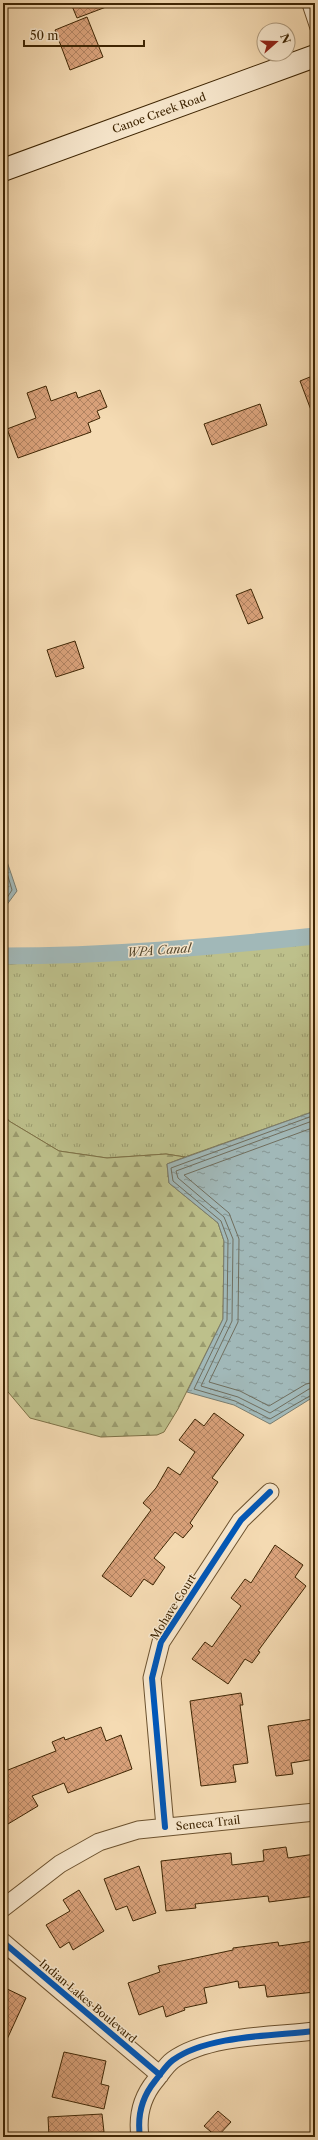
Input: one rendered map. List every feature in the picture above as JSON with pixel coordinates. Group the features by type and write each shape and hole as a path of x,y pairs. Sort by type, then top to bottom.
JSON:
{"main road":[{"name":"Canoe Creek Road","path":"3,170 315,56"}],"street":[{"name":"Mohave Court","path":"165,1827 152,1678 161,1642 241,1520 270,1492"},
{"name":"Seneca Trail","path":"3,1908 60,1864 99,1842 138,1830 315,1812"},
{"name":"Indian Lakes Boulevard","path":"3,1942 160,2075"},
{"path":"140,2137 138,2121 146,2092 172,2061 187,2051 210,2042 315,2031"}],"lane":[{"path":"306,3 315,30"}],"green space":[{"path":"315,940 315,1111 185,1157 166,1154 107,1158 59,1151 9,1121 3,1113 3,963 11,964"},
{"path":"3,1113 9,1121 59,1151 107,1158 166,1154 185,1157 167,1164 169,1183 218,1223 224,1241 223,1319 178,1409 164,1432 157,1435 101,1437 30,1418 3,1386"}],"water":[{"path":"3,850 17,891 3,910"},
{"path":"315,1111 315,1396 270,1424 234,1405 187,1392 223,1319 224,1241 218,1223 169,1183 167,1164"}],"building":[{"path":"80,3 114,4 77,18 72,6"},
{"path":"87,17 103,57 70,70 55,30"},
{"path":"315,375 315,418 314,418 300,381"},
{"path":"46,386 51,401 76,392 78,398 100,390 107,407 97,411 100,418 88,423 91,432 18,458 7,429 36,418 27,393"},
{"path":"260,404 267,425 212,445 204,424"},
{"path":"251,589 263,618 248,624 236,595"},
{"path":"75,641 84,668 56,677 47,650"},
{"path":"214,1413 244,1435 212,1478 218,1482 190,1523 193,1526 183,1538 175,1532 154,1558 165,1567 153,1585 144,1579 131,1597 102,1576 151,1510 143,1503 156,1488 168,1467 180,1475 195,1452 179,1440 195,1419 204,1426"},
{"path":"275,1545 303,1565 295,1577 306,1586 258,1651 260,1652 252,1663 245,1659 228,1684 192,1659 205,1642 212,1647 241,1606 231,1598 245,1579 251,1583"},
{"path":"241,1693 243,1705 240,1705 248,1763 233,1765 236,1782 201,1786 190,1701"},
{"path":"313,1719 315,1759 291,1763 293,1774 276,1776 268,1726"},
{"path":"101,1727 106,1741 121,1735 132,1769 68,1793 64,1783 32,1796 38,1806 3,1827 3,1772 56,1751 52,1742 64,1737 65,1740"},
{"path":"286,1847 288,1858 315,1854 315,1896 269,1902 268,1896 195,1904 196,1908 166,1911 161,1861 231,1853 232,1865 264,1861 263,1850"},
{"path":"139,1866 156,1913 133,1921 127,1906 116,1910 104,1879"},
{"path":"79,1890 104,1931 73,1950 69,1942 60,1948 46,1925 70,1911 63,1900"},
{"path":"314,1941 315,1992 267,1997 265,1985 239,1988 238,1981 204,1988 207,2003 184,2008 185,2010 166,2017 163,2006 139,2015 128,1983 160,1972 158,1966 233,1950 233,1948 278,1942 279,1946"},
{"path":"3,1987 26,1998 3,2048"},
{"path":"64,2052 106,2061 101,2084 109,2086 104,2109 52,2097"},
{"path":"218,2111 231,2122 217,2137 204,2126"},
{"path":"102,2114 104,2132 90,2133 91,2137 49,2137 48,2117"}],"waterway":[{"name":"WPA Canal","path":"3,956 42,956 159,950 315,936"}],"cycle path":[{"path":"165,1827 152,1678 161,1642 241,1520 270,1492"},
{"path":"3,1942 160,2075"},
{"path":"140,2137 139,2122 144,2100 150,2087 173,2060 187,2052 222,2041 315,2031"}]}
